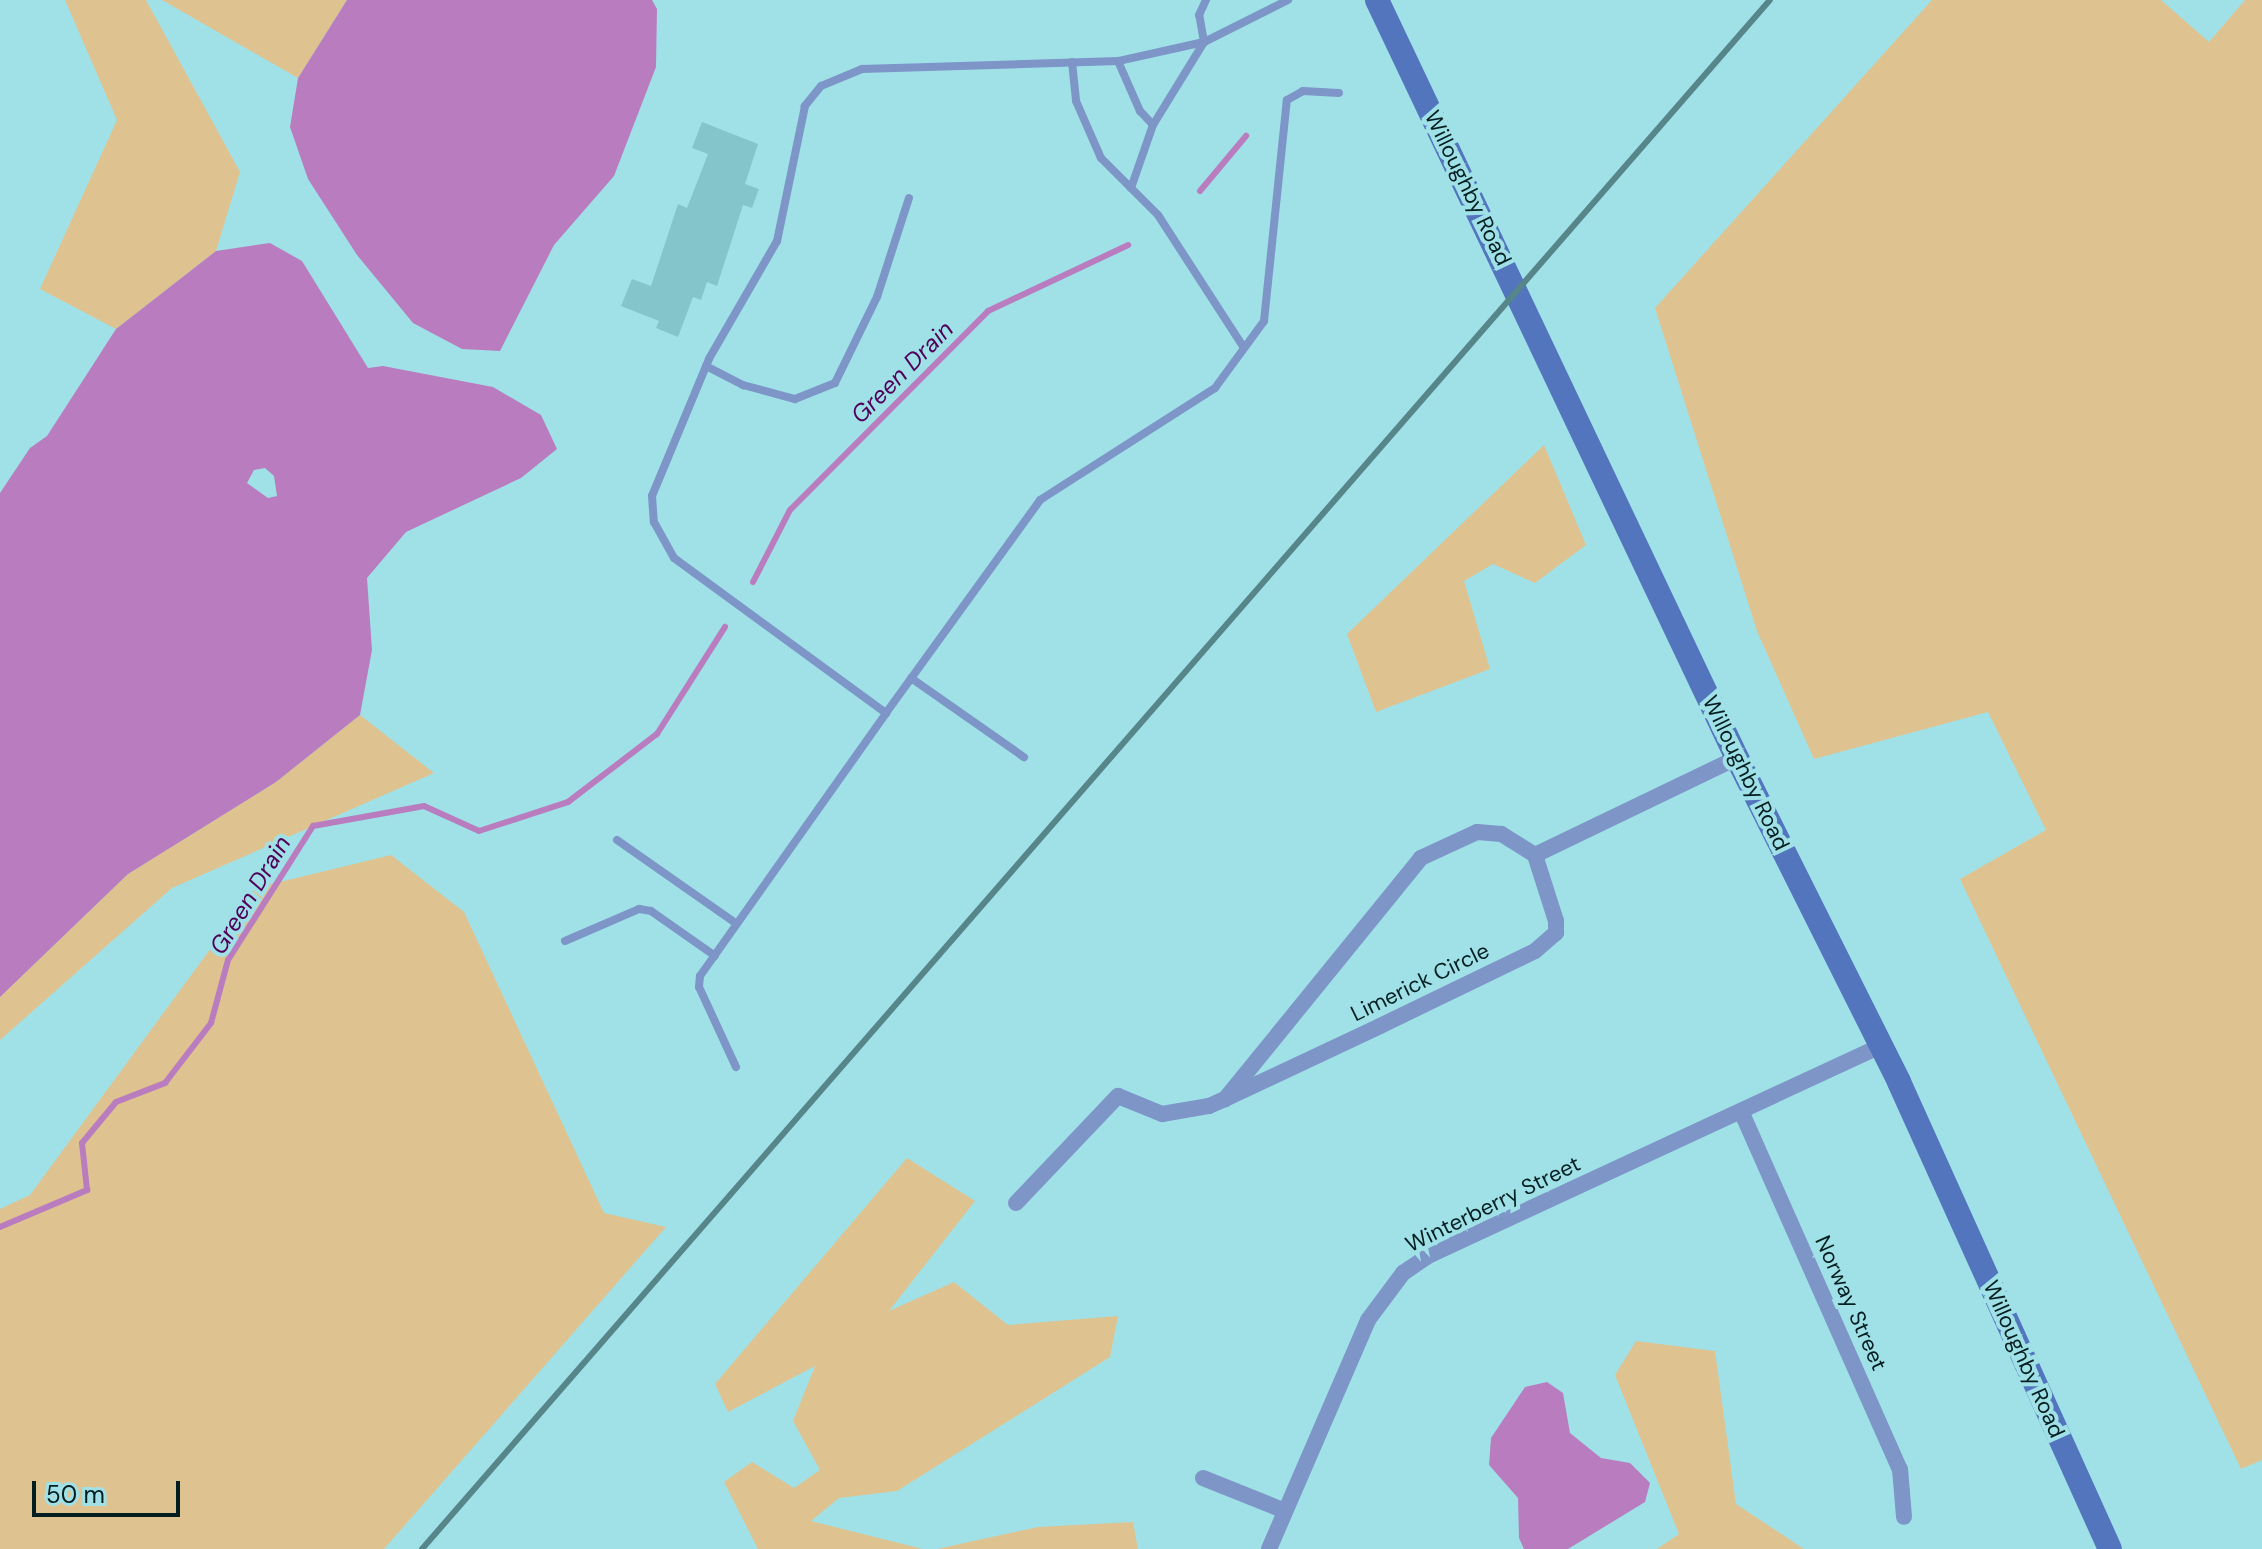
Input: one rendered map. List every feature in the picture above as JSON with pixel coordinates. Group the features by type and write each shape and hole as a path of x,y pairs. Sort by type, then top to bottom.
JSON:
{"street":[{"name":"Willoughby Road","path":"1377,0 1737,758 1881,1046 2110,1549"},
{"path":"1225,1099 1421,858 1477,832 1501,834 1535,855 1737,758"},
{"name":"Limerick Circle","path":"1016,1203 1118,1096 1162,1114 1225,1099 1547,943 1556,933 1556,921 1535,855"},
{"name":"Winterberry Street","path":"1269,1549 1368,1320 1403,1273 1428,1256 1881,1046"},
{"name":"Norway Street","path":"1741,1111 1900,1469 1904,1517"},
{"path":"1203,1478 1285,1511"}],"lane":[{"path":"1131,188 1153,125 1204,42 1199,15 1206,0"},
{"path":"886,713 674,558 654,522 652,496 706,366 777,241 805,106 821,86 862,69 1118,61 1204,42 1270,4 1288,0"},
{"path":"1118,61 1140,111 1153,125"},
{"path":"1072,62 1076,101 1101,158 1158,215 1244,348"},
{"path":"736,1067 699,987 715,956 1040,500 1215,388 1264,321 1287,100 1303,91 1339,93"},
{"path":"706,366 743,385 795,399 835,383 877,297 909,198"},
{"path":"911,678 1024,757"},
{"path":"617,840 737,924"},
{"path":"565,941 639,909 651,911 715,956"}],"shaded area":[{"path":"65,0 146,0 240,172 216,251 116,329 40,289 117,120"},
{"path":"162,0 347,0 298,78"},
{"path":"347,0 652,0 657,9 656,67 614,176 554,245 500,351 462,349 413,323 357,255 308,179 290,127 298,78"},
{"path":"1932,0 2161,0 2209,42 2245,0 2262,0 2262,1460 2241,1469 1960,879 2046,830 1988,712 1814,759 1757,631 1655,308"},
{"path":"270,243 302,261 368,368 383,366 493,387 541,415 557,449 521,478 406,532 367,578 372,650 360,715 276,782 128,874 0,997 0,493 30,448 47,436 116,329 216,251","holes":["265,468 274,476 277,496 268,498 247,483 254,470"]},
{"path":"1544,445 1586,545 1535,583 1493,564 1464,581 1490,669 1376,712 1347,634"},
{"path":"360,715 434,773 172,888 0,1040 0,997 128,874 276,782"},
{"path":"391,855 464,912 604,1213 666,1227 384,1549 0,1549 0,1209 30,1195 255,888"},
{"path":"907,1158 975,1201 889,1311 954,1282 1008,1325 1118,1316 1110,1357 897,1491 839,1498 811,1521 923,1549 758,1549 724,1482 752,1462 794,1488 820,1470 793,1421 815,1366 728,1412 715,1384"},
{"path":"1636,1341 1715,1351 1736,1504 1804,1549 1657,1549 1679,1534 1615,1375"},
{"path":"1547,1382 1563,1393 1570,1433 1601,1458 1630,1463 1650,1483 1645,1502 1568,1549 1524,1549 1519,1538 1518,1498 1489,1465 1491,1438 1525,1387"},
{"path":"1133,1522 1138,1549 937,1549 1038,1527"}],"building":[{"path":"702,122 758,144 745,184 759,189 752,208 743,205 717,286 707,282 701,300 693,297 678,337 656,328 659,321 621,306 632,279 651,286 678,204 687,208 708,154 692,148"}],"waterway":[{"name":"Green Drain","path":"1200,191 1246,136"},
{"name":"Green Drain","path":"753,582 790,510 988,311 1128,245"},
{"name":"Green Drain","path":"0,1227 87,1190 82,1143 116,1102 165,1083 211,1023 228,960 313,826 424,806 479,831 568,802 657,734 725,627"}],"railway":[{"path":"422,1549 1770,0"}]}
